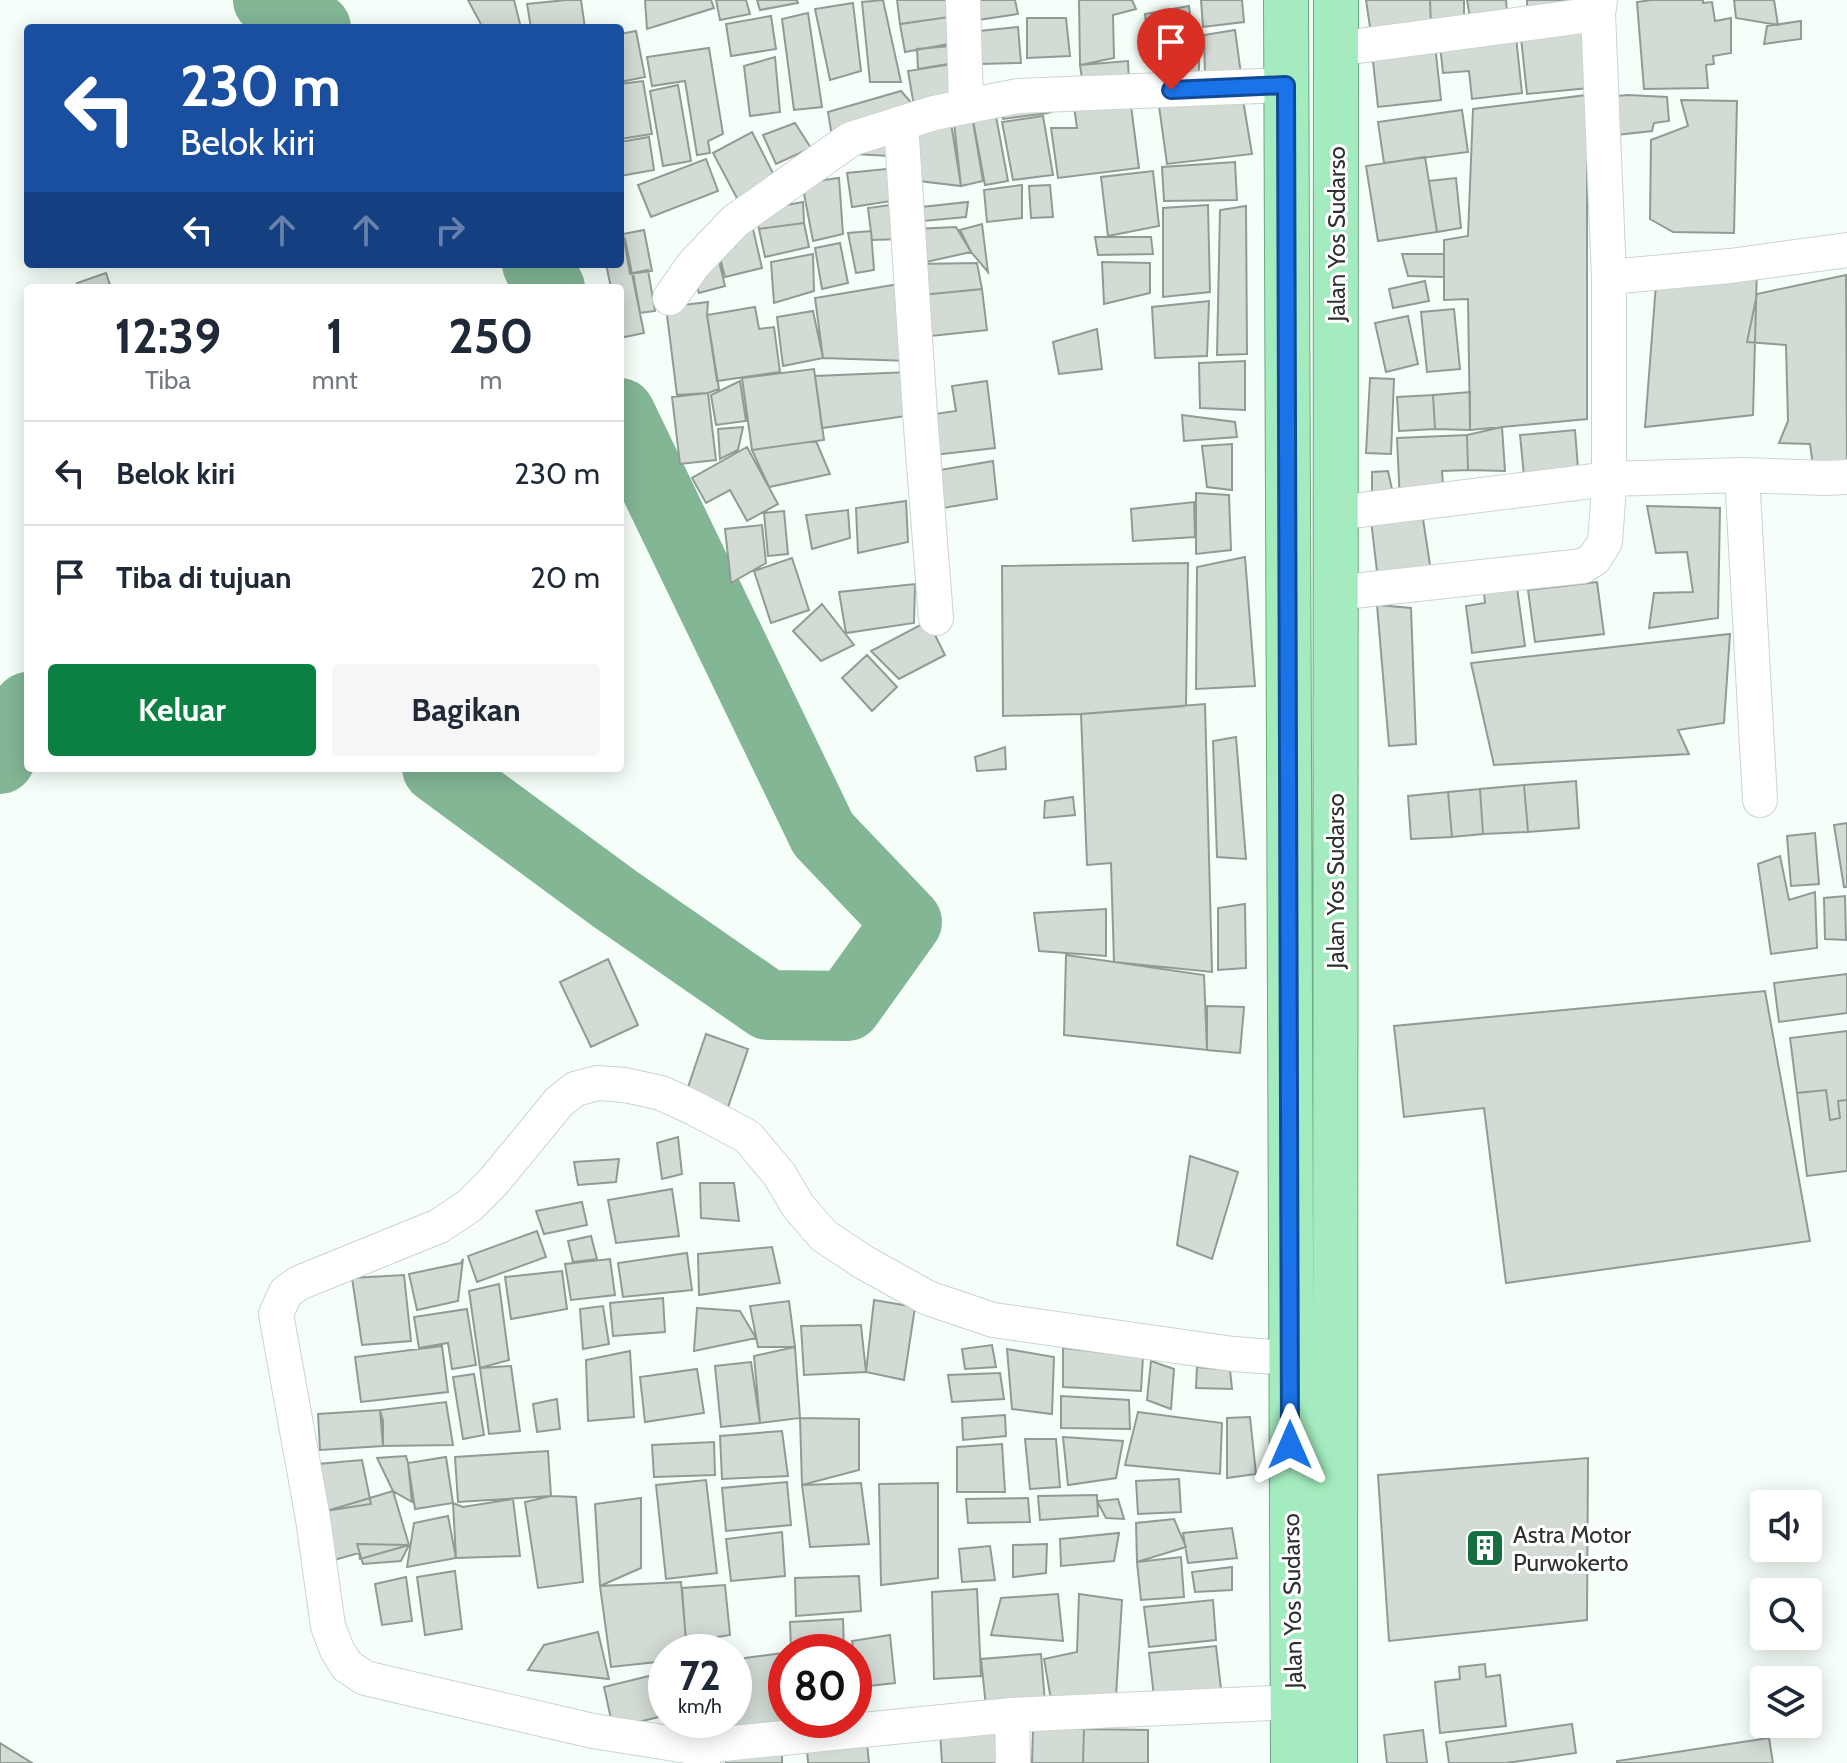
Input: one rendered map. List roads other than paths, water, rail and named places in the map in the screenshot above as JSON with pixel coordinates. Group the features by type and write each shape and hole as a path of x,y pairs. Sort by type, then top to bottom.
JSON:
{"highway":[{"name":"Jalan Yos Sudarso","path":"1286,0 1293,1763"},
{"name":"Jalan Yos Sudarso","path":"1335,1763 1336,0"}],"street":[{"path":"963,0 966,105"},
{"path":"1335,593 1583,566 1594,559 1605,542 1609,488 1609,277 1599,7 1336,49"},
{"path":"670,298 693,265 735,221 851,139 966,105 1018,96 1286,85"},
{"path":"901,123 936,618"},
{"path":"1609,277 1730,266 1847,250"},
{"path":"1337,513 1608,479 1742,475 1847,477"},
{"path":"1742,475 1760,800"},
{"path":"1290,1358 1233,1354 993,1320 928,1298 824,1236 748,1137 661,1093 598,1083 575,1089 559,1102 494,1181 469,1206 439,1226 299,1283 286,1292 276,1314 311,1505 328,1626 347,1666 365,1678 698,1755 1012,1715 1293,1702"},
{"path":"1012,1715 1013,1763"}],"waterway":[{"path":"268,0 309,24"},
{"path":"539,268 548,284"},
{"path":"442,772 615,899 768,1005 847,1006 907,922 823,834 624,421"},
{"path":"0,759 24,714"}],"place":[{"name":"Astra Motor Purwokerto","path":"1485,1548"}]}
